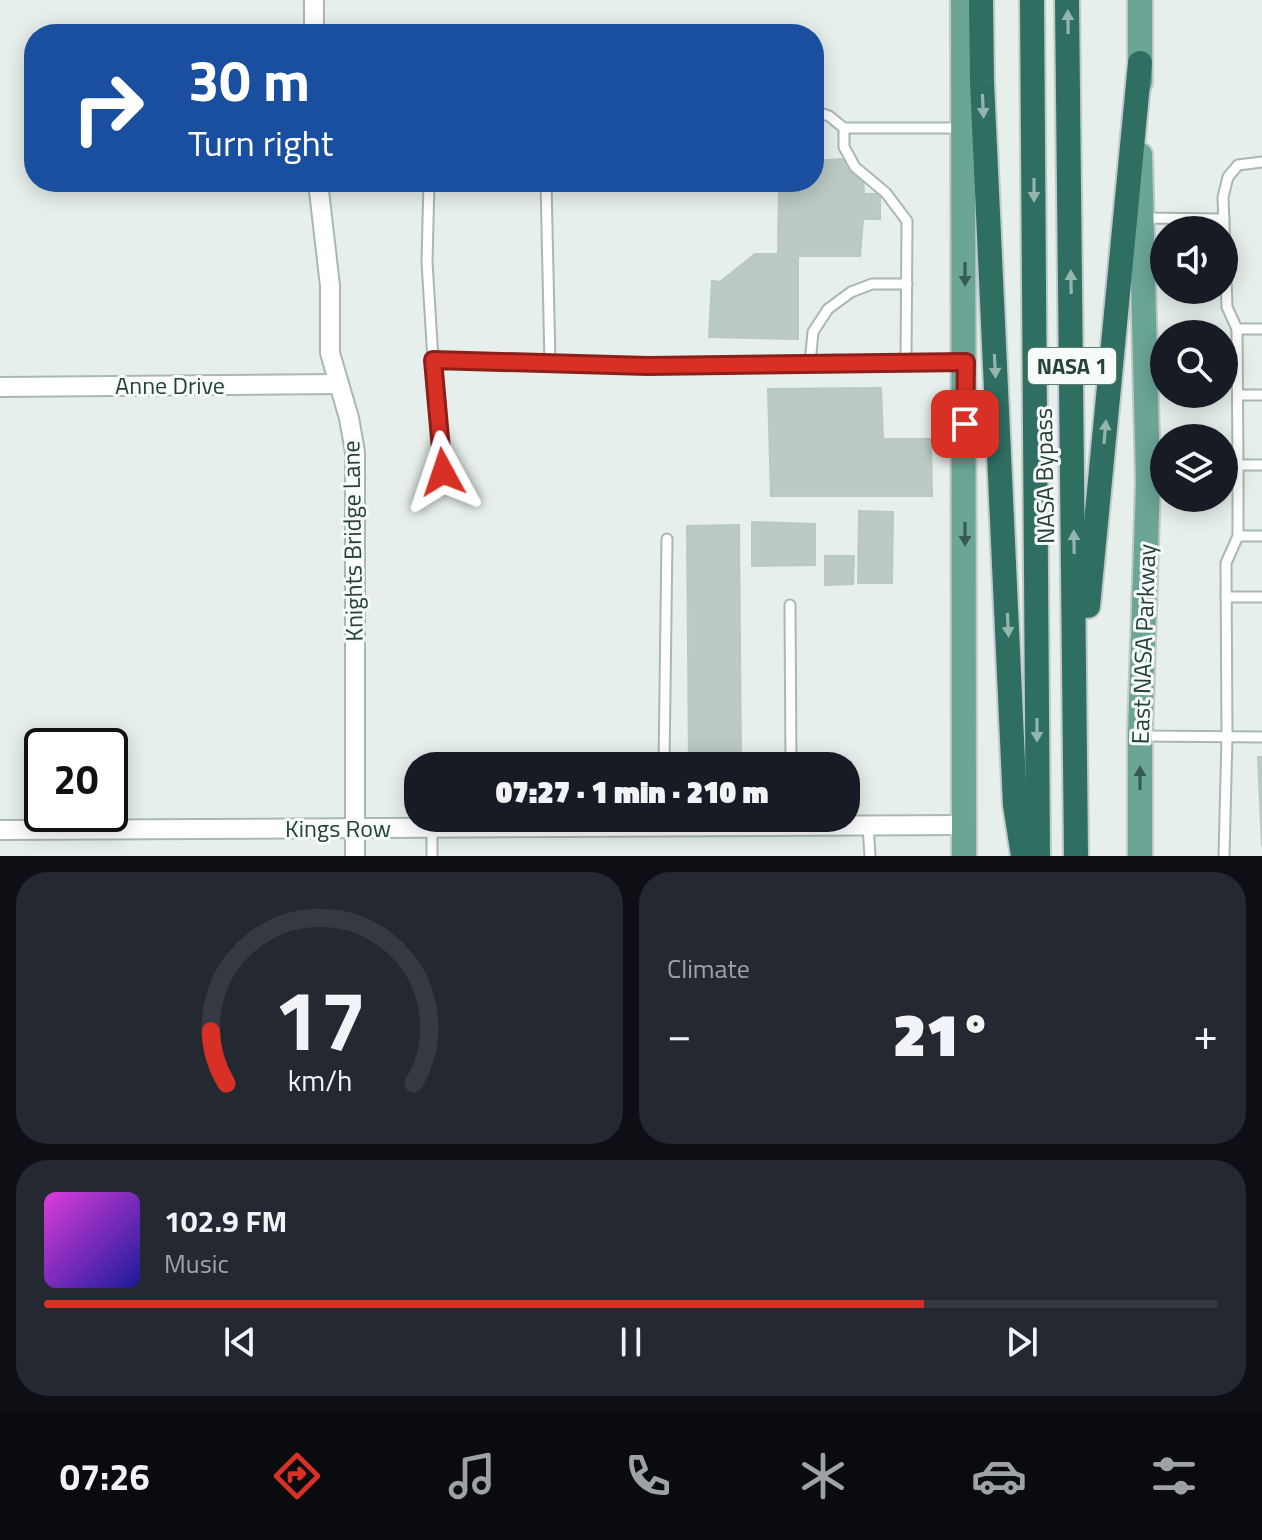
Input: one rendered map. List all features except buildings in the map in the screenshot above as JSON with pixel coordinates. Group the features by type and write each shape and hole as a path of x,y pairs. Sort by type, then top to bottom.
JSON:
{"highway":[{"path":"981,0 982,98 1015,805 1023,856"},
{"name":"NASA Bypass","path":"1032,0 1038,856"},
{"name":"NASA Bypass","path":"1067,0 1076,856"},
{"path":"1076,732 1140,63"}],"main road":[{"path":"963,0 966,362 964,856"},
{"name":"East NASA Parkway","path":"1140,0 1140,217 1150,424"},
{"name":"East NASA Parkway","path":"1140,856 1140,736 1154,512"}],"street":[{"path":"314,0 314,24"},
{"name":"Knights Bridge Lane","path":"319,192 330,286 330,353 355,452 355,856"},
{"name":"Anne Drive","path":"0,387 339,384"},
{"name":"Kings Row","path":"860,826 964,825"},
{"name":"Kings Row","path":"0,830 404,828"}],"lane":[{"path":"824,114 844,128 964,128"},
{"path":"844,128 844,147 855,167 886,193 907,221 906,362"},
{"path":"1224,216 1223,197 1228,177 1238,165 1262,162"},
{"path":"429,192 427,262 443,472"},
{"path":"546,192 550,363"},
{"path":"1140,217 1150,217"},
{"path":"810,364 813,332 828,309 851,292 872,284 907,284"},
{"path":"1238,329 1262,329"},
{"path":"433,360 648,366 966,362"},
{"path":"1238,395 1262,395"},
{"path":"1238,465 1262,465"},
{"path":"1224,856 1226,563 1238,536 1238,512"},
{"path":"1238,536 1262,536"},
{"path":"664,752 667,539"},
{"path":"1226,597 1262,597"},
{"path":"790,605 791,752"},
{"path":"1140,736 1262,737"},
{"path":"868,826 870,856"},
{"path":"432,832 432,856"}],"route":[{"path":"443,472 433,360 648,366 966,362 965,424"}]}
